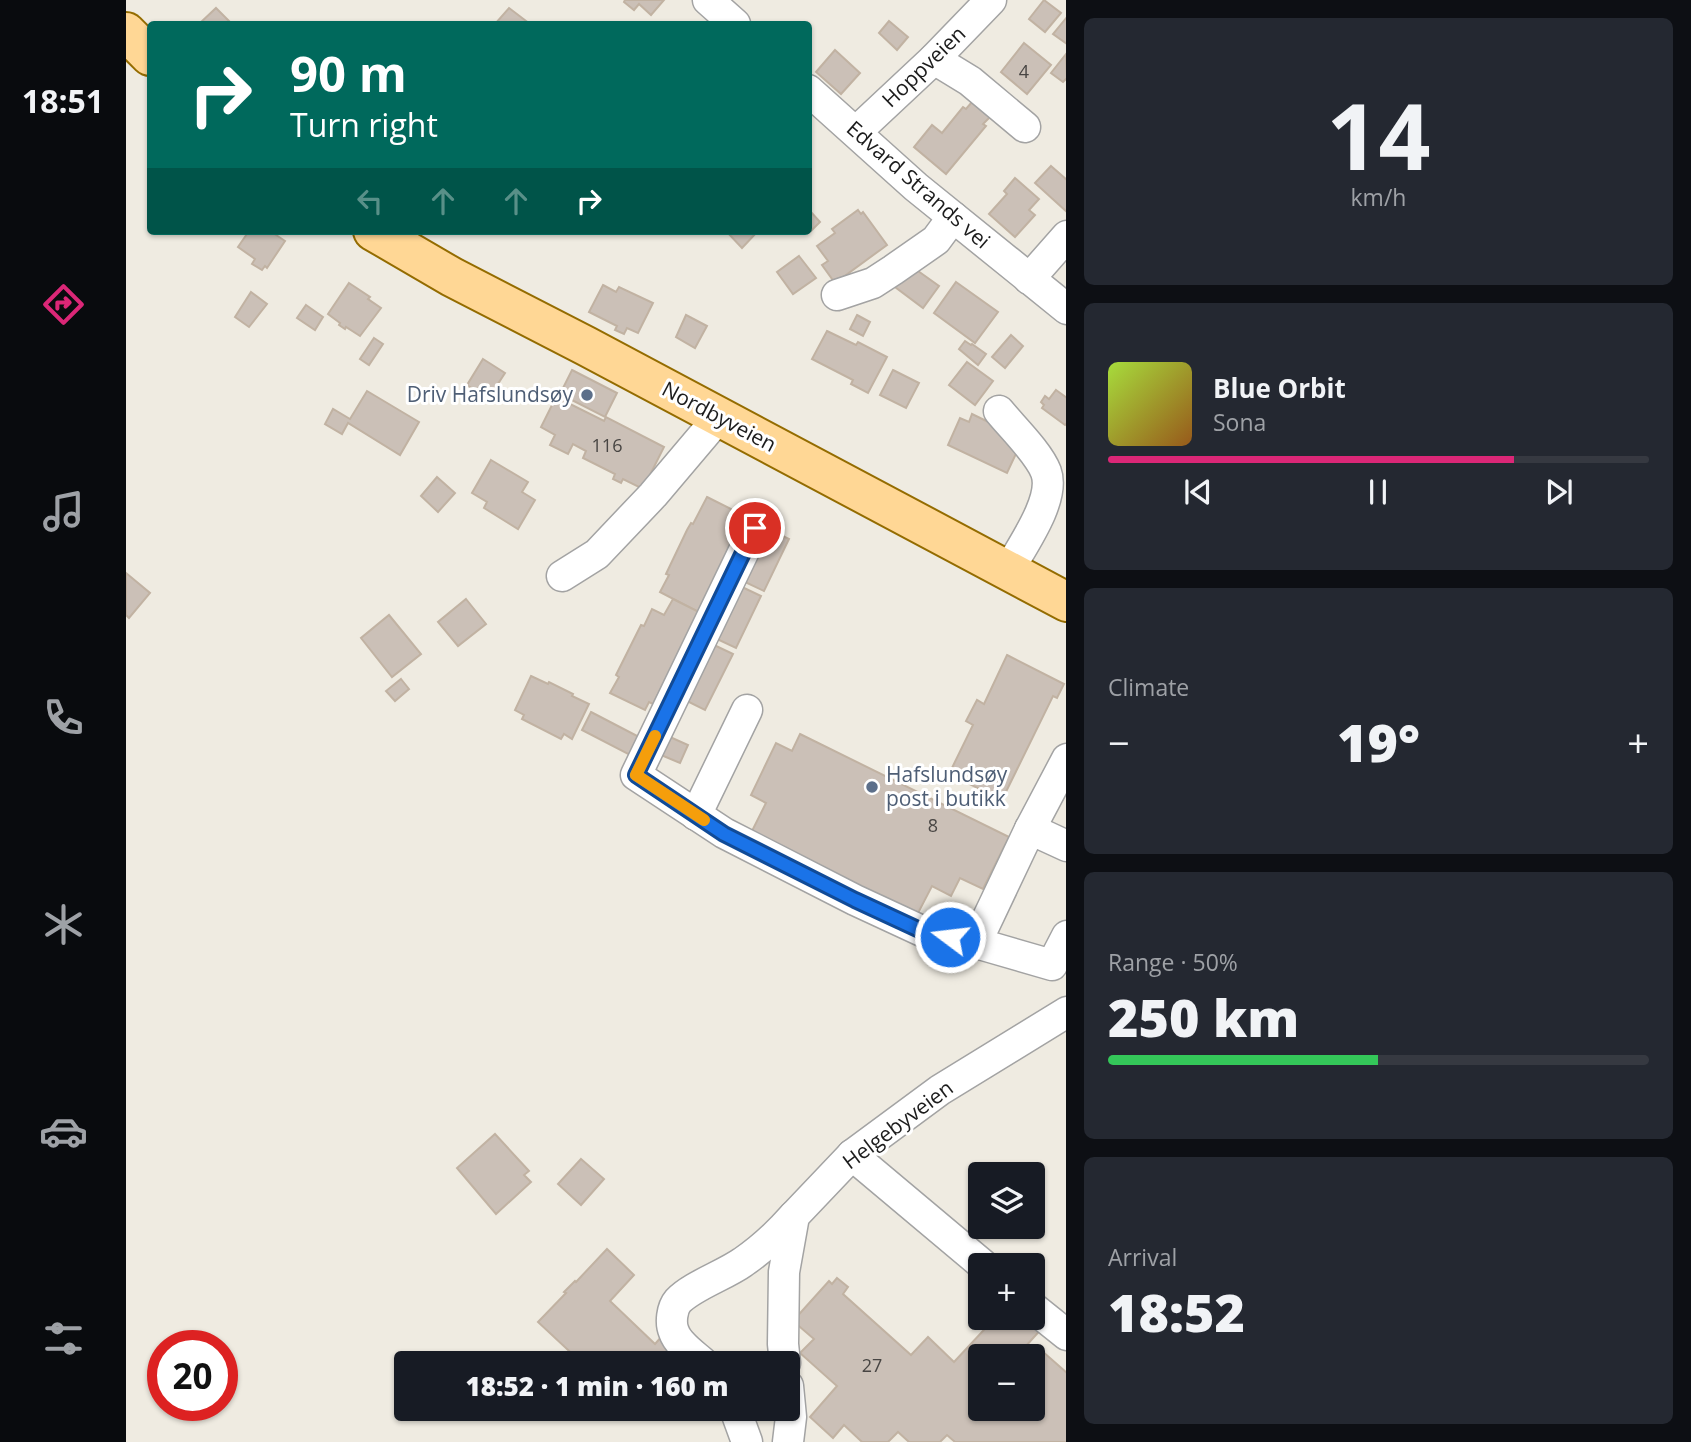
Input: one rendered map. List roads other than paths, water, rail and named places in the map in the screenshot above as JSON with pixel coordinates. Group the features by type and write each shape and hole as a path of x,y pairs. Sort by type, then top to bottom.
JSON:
{"main road":[{"path":"126,32 147,53"},
{"name":"Nordbyveien","path":"380,235 453,277 1066,602"}],"street":[{"path":"708,0 732,21"},
{"name":"Hoppveien","path":"856,132 992,0"},
{"path":"934,59 970,81 1026,127"},
{"name":"Edvard Strands vei","path":"813,102 856,132 916,187 1066,309"},
{"path":"837,295 873,282 893,270 936,240 953,217"},
{"path":"1029,279 1066,236"},
{"path":"999,411 1035,454 1046,470 1049,483 1042,511 1008,571"},
{"path":"562,576 597,554 653,495 719,417"},
{"path":"755,528 636,775 724,834 924,932 976,943 1059,968 1066,936"},
{"path":"696,815 747,710"},
{"path":"976,943 1066,759"},
{"path":"1030,829 1066,846"},
{"name":"Helgebyveien","path":"690,1351 673,1331 675,1307 679,1300 743,1262 779,1233 852,1155 940,1090 1066,1012"},
{"path":"852,1155 969,1253"},
{"path":"784,1351 784,1272 794,1216"},
{"path":"1045,1318 1066,1335"},
{"path":"739,1421 747,1442"},
{"path":"788,1442 791,1421"}],"place":[{"name":"Driv Hafslundsøy","path":"587,395"},
{"name":"Hafslundsøy post i butikk","path":"872,787"}]}
